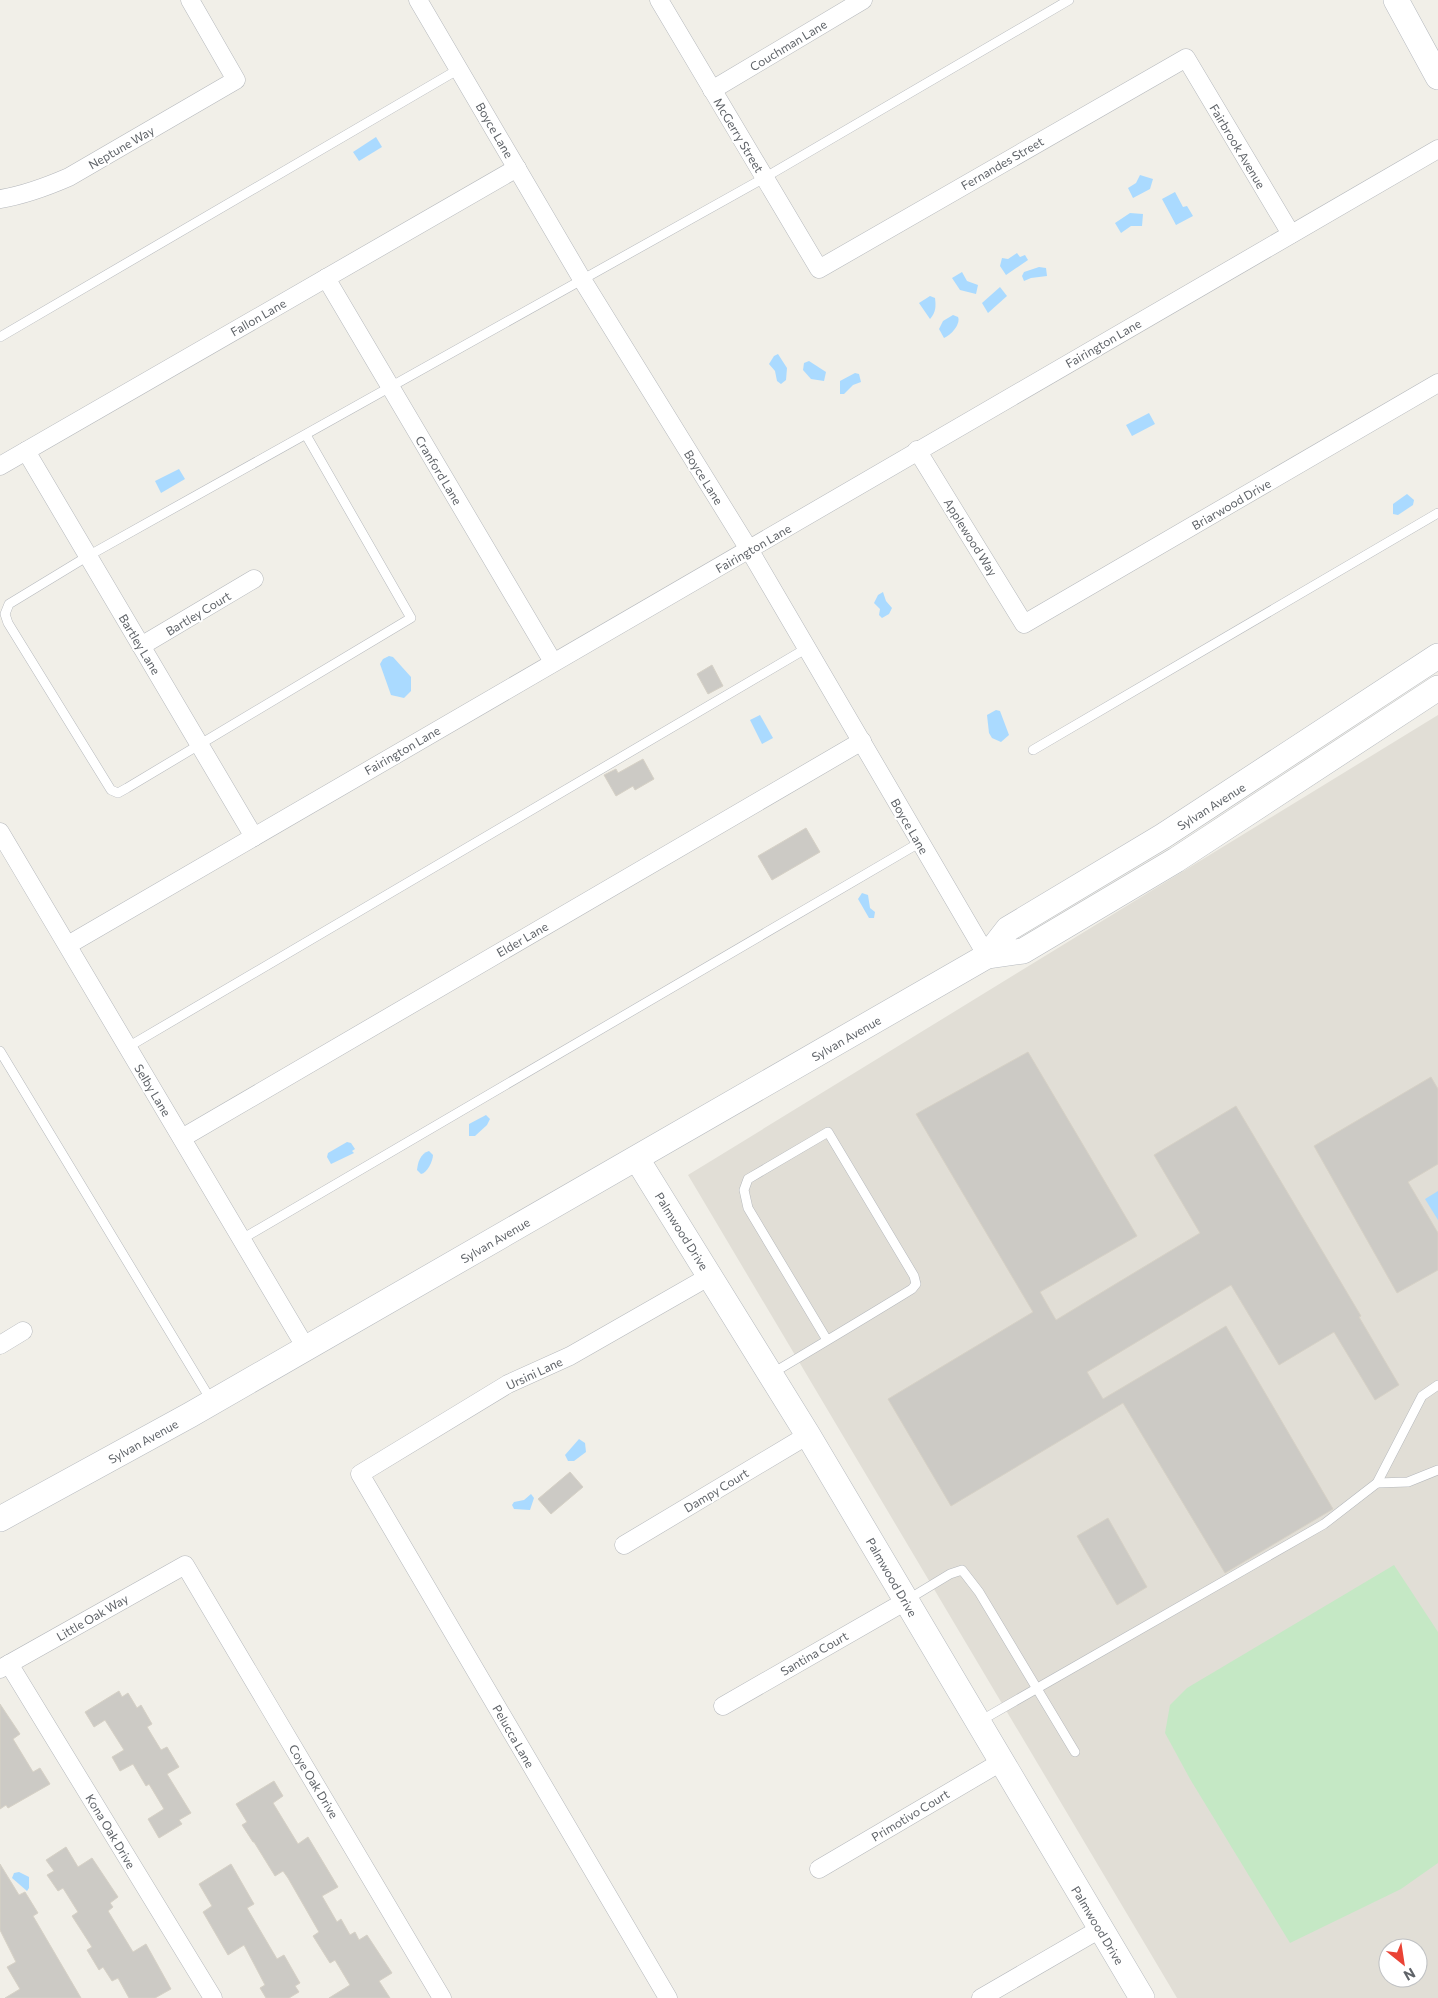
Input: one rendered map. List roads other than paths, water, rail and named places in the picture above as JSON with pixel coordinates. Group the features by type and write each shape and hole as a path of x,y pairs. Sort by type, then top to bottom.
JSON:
{"main road":[{"path":"1396,0 1438,77"},
{"name":"Sylvan Avenue","path":"0,1519 213,1402 987,956 1008,929 1170,832 1438,656"},
{"name":"Sylvan Avenue","path":"987,956 1023,951 1142,880 1255,809 1345,747 1438,688"},
{"name":"Palmwood Drive","path":"636,1159 808,1435 1142,1998"}],"street":[{"name":"Neptune Way","path":"0,199 45,188 69,176 236,80 190,0"},
{"name":"Boyce Lane","path":"418,0 583,280 750,551 862,740 919,843 987,956"},
{"name":"Couchman Lane","path":"712,90 863,0"},
{"name":"McGerry Street","path":"662,1 712,90 819,269"},
{"name":"Fairbrook Avenue","path":"1186,58 1292,234"},
{"name":"Fernandes Street","path":"819,269 1186,58"},
{"name":"Fairington Lane","path":"68,945 553,662 750,551 917,450 1438,149"},
{"name":"Fallon Lane","path":"0,466 517,168"},
{"name":"Cranford Lane","path":"326,278 553,662"},
{"name":"Briarwood Drive","path":"1024,624 1438,383"},
{"name":"Applewood Way","path":"917,450 1024,624"},
{"name":"Bartley Lane","path":"26,451 254,837"},
{"name":"Bartley Court","path":"142,646 254,579"},
{"name":"Elder Lane","path":"182,1138 862,740"},
{"name":"Selby Lane","path":"0,832 306,1348"},
{"name":"Ursini Lane","path":"360,1474 508,1384 570,1356 710,1276"},
{"path":"0,1345 24,1331"},
{"name":"Dampy Court","path":"624,1545 808,1435"},
{"name":"Pelucca Lane","path":"360,1474 668,1998"},
{"name":"Little Oak Way","path":"5,1667 185,1565"},
{"name":"Coye Oak Drive","path":"185,1565 442,1998"},
{"name":"Santina Court","path":"723,1706 906,1601"},
{"name":"Kona Oak Drive","path":"5,1667 213,1998"},
{"name":"Primotivo Court","path":"819,1869 1001,1762"},
{"path":"981,1998 1100,1929"}],"lane":[{"path":"306,435 411,618 128,788 118,793 111,790 8,623 5,614 9,604 88,556 764,178 1069,0"},
{"path":"0,337 459,69"},
{"path":"1033,750 1438,513"},
{"path":"128,1047 807,648"},
{"path":"242,1240 919,843"},
{"path":"0,1051 213,1402"},
{"path":"770,1374 827,1340 912,1289 916,1284 914,1276 828,1132 748,1179 744,1190 748,1208 827,1340"},
{"path":"978,1722 1324,1524 1377,1483 1422,1396 1438,1384"},
{"path":"1377,1483 1408,1482 1438,1470"},
{"path":"906,1601 950,1574 962,1570 979,1592 1075,1752"}],"water":[{"path":"376,137 382,147 359,161 353,152"},
{"path":"1140,175 1153,179 1150,189 1133,198 1128,188 1136,183"},
{"path":"1175,192 1183,207 1187,206 1193,216 1176,225 1162,199"},
{"path":"1130,213 1143,214 1142,226 1131,226 1121,233 1115,223"},
{"path":"1017,253 1020,257 1025,255 1028,260 1006,275 1000,266 1002,258 1008,259"},
{"path":"1039,267 1046,268 1047,276 1024,281 1022,276 1024,272"},
{"path":"962,272 967,281 978,285 976,294 960,290 952,278"},
{"path":"1000,287 1007,296 988,313 982,303"},
{"path":"930,296 935,298 935,304 930,319 919,303"},
{"path":"953,315 958,317 957,326 944,338 939,329 943,321"},
{"path":"778,354 787,368 786,380 781,384 777,381 775,371 769,364 774,356"},
{"path":"809,361 826,372 824,381 811,379 803,370 804,363"},
{"path":"855,373 859,374 861,382 853,385 844,394 840,394 840,381"},
{"path":"1149,413 1155,424 1132,436 1126,425"},
{"path":"179,469 185,479 161,493 155,481"},
{"path":"1407,494 1414,500 1413,505 1398,515 1393,514 1393,504"},
{"path":"883,592 886,601 892,608 889,614 882,618 879,615 880,609 874,603 878,595"},
{"path":"389,656 393,657 411,677 411,691 404,698 391,695 380,664 383,659"},
{"path":"996,710 1000,711 1009,735 1001,742 992,738 989,733 987,715"},
{"path":"760,715 773,738 762,744 750,720"},
{"path":"862,893 868,895 870,908 875,912 874,918 869,918 858,899"},
{"path":"486,1115 490,1119 487,1125 475,1136 469,1136 469,1124"},
{"path":"347,1142 351,1143 355,1149 352,1151 354,1153 331,1164 327,1157 328,1153"},
{"path":"429,1151 433,1155 432,1160 427,1169 421,1174 417,1170 419,1161 423,1154"},
{"path":"1438,1191 1438,1220 1425,1199"},
{"path":"579,1439 585,1443 586,1452 574,1461 568,1461 565,1455"},
{"path":"531,1494 534,1498 530,1510 514,1509 512,1505 514,1502 524,1500"},
{"path":"19,1872 29,1877 29,1888 27,1891 12,1878 14,1873"}]}
